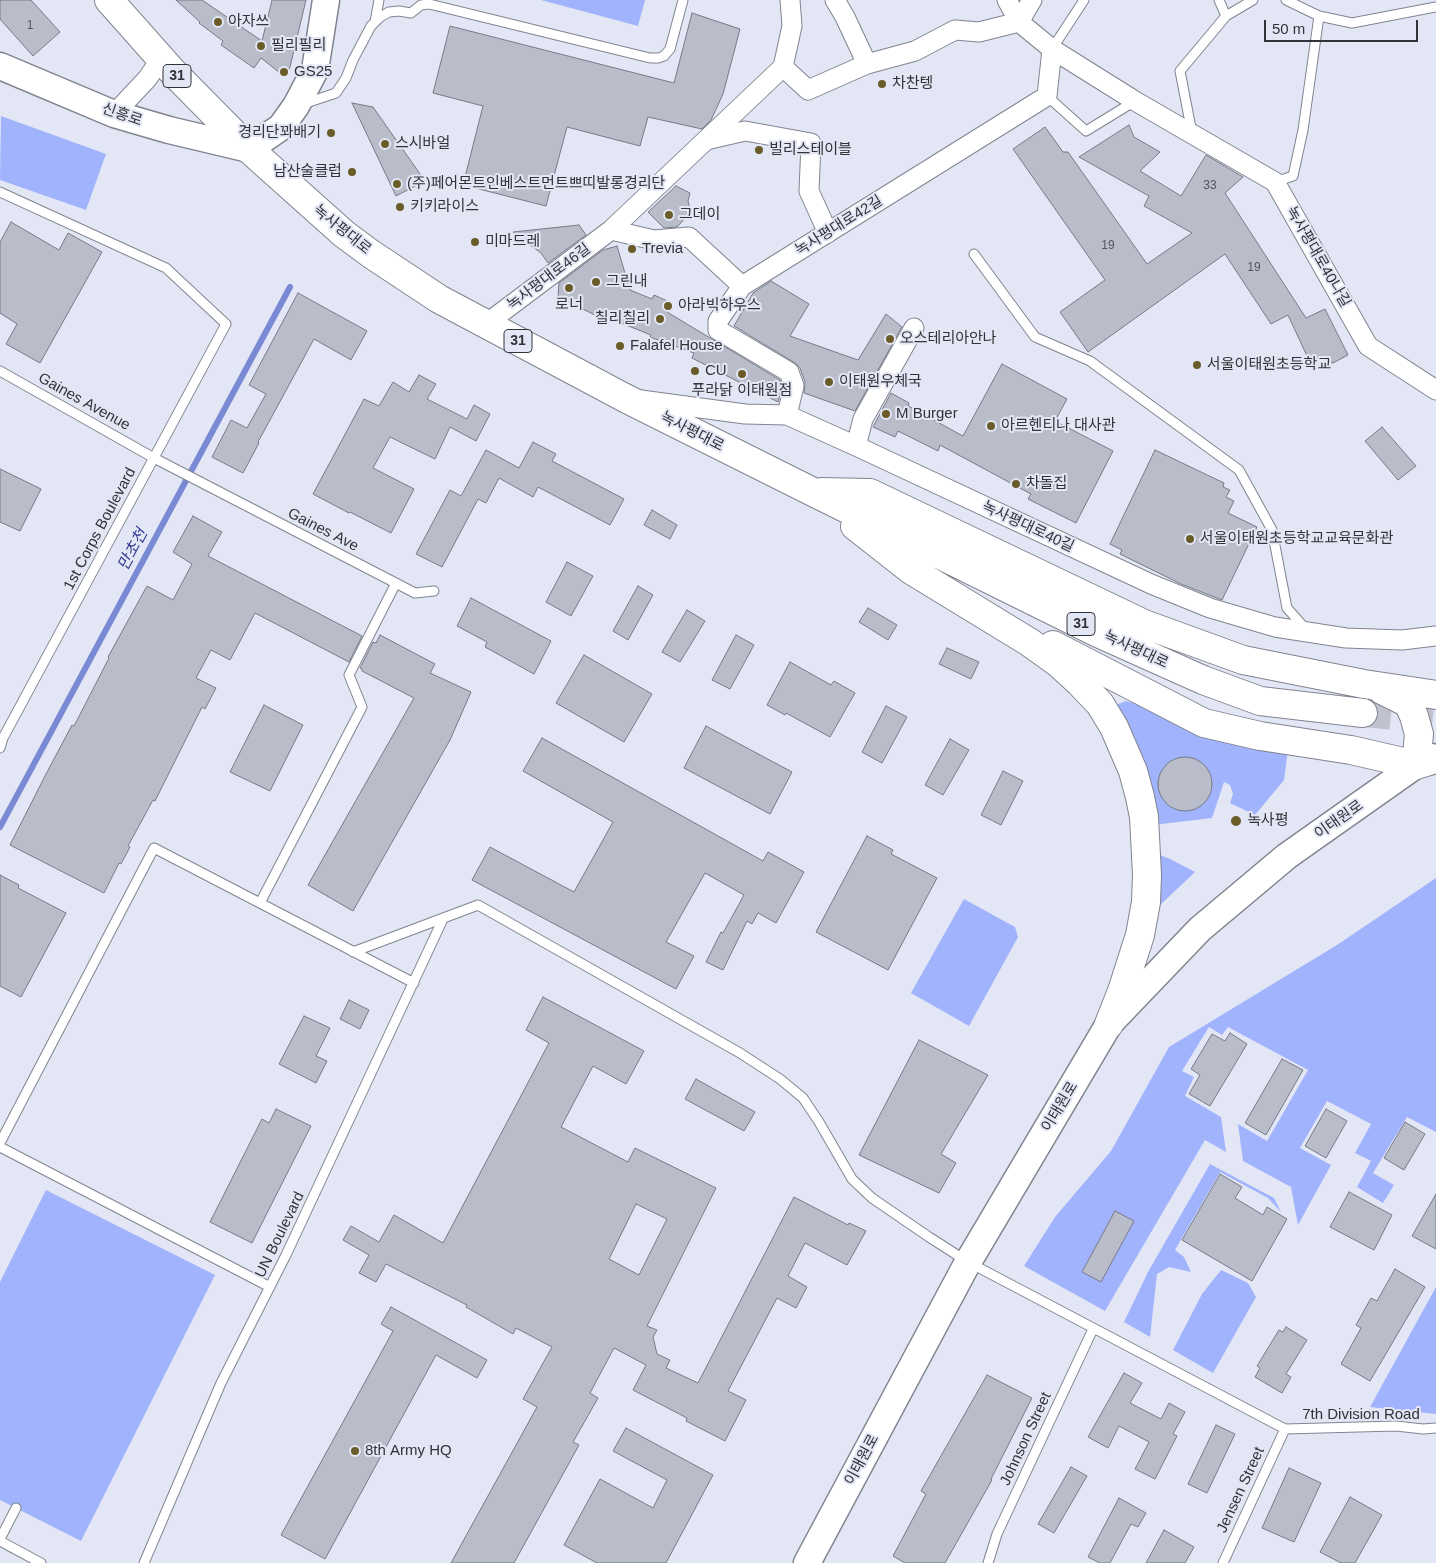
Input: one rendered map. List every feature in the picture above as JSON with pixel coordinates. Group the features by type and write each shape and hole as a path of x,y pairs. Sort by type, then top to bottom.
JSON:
{"main road":[{"name":"녹사평대로","path":"109,0 161,59 249,149 344,234 439,299 625,398 1098,633 1203,680 1260,701 1363,713"},
{"path":"249,149 281,127 296,106 316,70 326,0"},
{"name":"신흥로","path":"0,66 114,114 168,130 249,149"},
{"path":"813,492 911,570 1029,642 1057,662 1080,682 1100,704 1114,727 1133,771 1144,817 1147,875 1140,935 1109,1024"},
{"path":"813,492 870,493 1144,624 1243,660 1436,695"},
{"path":"911,570 1146,694 1204,722 1260,736 1429,760"},
{"path":"1374,685 1408,703 1429,760"},
{"name":"이태원로","path":"807,1563 968,1262 1109,1024 1200,929 1279,862 1429,760"}],"street":[{"path":"790,0 792,26 783,67 808,90 867,64 915,51 955,30 979,32 1019,22 1032,0"},
{"path":"835,0 867,64"},
{"path":"1007,0 1019,22 1052,49 1135,101 1275,182"},
{"path":"1047,96 1052,49"},
{"path":"114,114 147,79 161,59"},
{"name":"녹사평대로46길","path":"486,324 611,230 783,67"},
{"name":"녹사평대로42길","path":"787,416 794,386 789,372 718,330 718,321 742,286 1047,96"},
{"path":"705,140 745,131 811,143 810,191 828,233"},
{"name":"녹사평대로40나길","path":"1275,182 1368,346 1436,390"},
{"path":"611,230 654,240 689,237 742,286"},
{"path":"856,446 863,419 914,328"},
{"name":"녹사평대로40길","path":"625,398 745,414 787,416 856,446 1151,584 1210,608 1274,627 1346,638 1402,640 1436,636"}],"lane":[{"path":"375,22 379,0"},
{"path":"296,106 336,93 346,78 363,39 371,26 380,17 389,12 411,13 421,5 429,4 650,58 658,58 664,56 670,49 683,0"},
{"path":"1052,49 1084,0"},
{"path":"1219,0 1226,16"},
{"path":"1192,134 1180,71 1226,16 1253,0"},
{"path":"1286,0 1319,16 1352,23 1436,7"},
{"path":"1275,182 1292,176 1303,130 1319,16"},
{"path":"1047,96 1086,131 1135,101"},
{"name":"1st Corps Boulevard","path":"0,192 166,268 226,324 3,738 0,748"},
{"path":"974,254 1035,337 1090,362 1239,470 1272,530 1288,608 1303,626 1301,631"},
{"name":"Gaines Avenue","path":"0,371 154,458 201,482"},
{"name":"Gaines Ave","path":"201,482 415,593 434,591"},
{"path":"260,903 362,707 349,675 396,583"},
{"path":"270,1287 0,1145 154,848 414,983"},
{"path":"353,952 478,905 748,1057 780,1078 803,1098 852,1179 872,1198 929,1237 968,1262 1285,1429"},
{"name":"UN Boulevard","path":"144,1563 221,1383 270,1287 443,919"},
{"name":"Johnson Street","path":"988,1563 997,1534 1093,1329"},
{"name":"7th Division Road","path":"1285,1429 1396,1426 1423,1429 1436,1428"},
{"name":"Jensen Street","path":"1223,1563 1285,1429"},
{"path":"16,1508 0,1540 41,1563"}],"shaded area":[{"path":"541,0 645,0 638,26"},
{"path":"1,116 106,154 86,210 0,180"},
{"path":"1126,701 1288,750 1284,780 1255,815 1230,803 1233,794 1230,785 1224,782 1212,818 1153,825 1116,710 1118,704"},
{"path":"1147,851 1168,858 1195,872 1158,907"},
{"path":"1436,878 1436,1132 1407,1117 1373,1173 1394,1185 1383,1203 1357,1187 1371,1161 1355,1153 1371,1124 1327,1101 1300,1148 1331,1165 1298,1225 1291,1187 1243,1161 1238,1124 1267,1141 1308,1070 1228,1027 1222,1035 1209,1027 1182,1071 1194,1077 1185,1096 1221,1117 1226,1152 1205,1140 1105,1311 1024,1266 1055,1217 1111,1151 1169,1047 1337,945"},
{"path":"964,899 1015,927 1018,937 969,1026 911,993"},
{"path":"1210,1164 1274,1198 1281,1212 1268,1198 1220,1172 1175,1250 1184,1257 1191,1272 1169,1267 1157,1274 1150,1337 1124,1322 1148,1272"},
{"path":"46,1190 215,1275 81,1541 0,1500 0,1282"},
{"path":"1221,1270 1248,1283 1256,1297 1213,1373 1173,1350 1202,1294"},
{"path":"1436,1287 1436,1414 1370,1407"}],"building":[{"path":"0,0 31,0 60,32 33,56 0,19"},
{"path":"176,0 202,0 262,41 272,0 306,0 290,67 285,77 261,58 254,68 221,45 223,41 199,23"},
{"path":"692,13 740,29 723,94 711,120 702,129 648,117 640,146 567,127 546,206 463,185 483,106 433,93 450,26 674,83"},
{"name":"스시바얼","path":"352,103 373,107 425,181 396,196"},
{"path":"1129,125 1134,137 1160,152 1140,171 1181,196 1206,155 1243,177 1225,193 1306,318 1325,309 1348,355 1333,363 1307,356 1288,315 1271,324 1225,254 1088,352 1060,312 1105,280 1013,149 1045,127 1063,152 1068,152 1147,264 1192,233 1144,206 1149,196 1079,157"},
{"path":"676,186 690,193 688,201 691,212 677,227 664,228 648,212"},
{"path":"11,222 59,250 68,233 102,252 40,363 6,344 17,324 0,313 0,242"},
{"path":"579,225 586,235 548,263 541,253 513,232"},
{"path":"617,246 630,290 652,299 654,295 672,303 667,312 780,380 782,387 778,402 692,358 694,353 650,337 651,335 596,313 595,315 558,297 559,283 603,250"},
{"path":"771,281 809,304 790,336 858,360 886,314 902,327 855,411 804,393 805,382 800,368 795,363 734,326 753,293"},
{"path":"298,293 367,331 351,360 314,339 243,473 212,457 231,420 247,428 266,394 249,385"},
{"path":"1002,364 1067,399 1055,421 1113,451 1076,523 1028,499 1031,494 940,445 938,451 898,431 895,437 873,427 891,393 909,403 908,406 963,436"},
{"path":"419,375 436,384 427,399 467,419 474,405 490,414 476,441 450,427 435,459 390,437 373,468 414,489 391,533 313,494 364,399 379,406 393,382 409,392"},
{"path":"1382,427 1416,466 1398,480 1365,441"},
{"path":"533,442 556,454 552,461 624,499 610,525 538,487 533,497 499,478 486,503 478,499 442,567 416,554 450,490 461,496 486,450 519,468"},
{"name":"서울이태원초등학교교육문화관","path":"1155,450 1224,483 1223,487 1230,490 1226,497 1234,501 1228,513 1257,527 1222,600 1181,584 1120,554 1122,550 1110,544"},
{"path":"0,469 41,489 20,531 0,522"},
{"path":"652,510 677,525 670,539 644,525"},
{"path":"193,516 222,532 208,556 362,636 349,662 255,613 230,660 211,650 196,678 216,688 205,709 202,707 155,801 153,800 128,846 130,847 121,864 119,863 104,893 10,845 147,586 173,600 192,564 173,552"},
{"path":"567,562 593,576 571,616 546,602"},
{"path":"638,586 653,595 628,640 613,631"},
{"path":"471,598 551,641 534,674 485,647 487,642 457,626"},
{"path":"868,608 897,625 888,640 859,622"},
{"path":"687,610 705,621 680,662 662,652"},
{"path":"380,635 435,664 430,673 471,692 450,740 353,911 308,885 414,698 362,671 360,668 373,642 376,643"},
{"path":"736,635 754,645 730,689 712,680"},
{"path":"947,648 979,662 971,679 939,664"},
{"path":"584,655 652,694 624,742 556,703"},
{"path":"790,662 831,685 834,681 855,693 830,737 767,705"},
{"path":"264,705 303,725 270,791 230,772"},
{"path":"886,706 907,717 882,763 862,752"},
{"path":"706,726 792,772 770,814 684,768"},
{"path":"542,738 763,861 768,852 804,872 776,923 758,913 752,924 747,921 723,970 706,962 721,932 723,933 744,895 705,873 666,942 694,956 676,989 472,880 490,847 574,892 613,822 523,771"},
{"path":"950,739 969,750 943,795 925,785"},
{"path":"1180,757 1190,757 1200,761 1208,769 1212,784 1208,799 1200,807 1190,811 1180,811 1170,807 1162,799 1158,789 1158,779 1162,769 1170,761"},
{"path":"1003,771 1023,781 1001,825 981,815"},
{"path":"867,836 893,850 891,854 937,878 888,970 816,932"},
{"path":"0,875 19,885 18,888 66,913 21,997 0,986"},
{"path":"543,997 644,1051 626,1084 593,1066 561,1127 628,1162 635,1148 716,1188 647,1326 657,1330 653,1337 657,1354 670,1360 666,1368 698,1383 794,1197 848,1225 849,1223 866,1231 847,1265 805,1243 788,1276 807,1287 796,1308 777,1298 728,1391 746,1400 725,1441 686,1421 687,1418 633,1390 646,1365 614,1348 590,1393 598,1398 573,1442 579,1445 514,1563 451,1563 537,1407 523,1399 552,1347 516,1328 513,1334 466,1307 467,1305 386,1264 376,1282 359,1273 369,1255 343,1240 351,1226 379,1242 394,1215 443,1243 549,1043 526,1030","holes":["636,1204 667,1219 639,1275 609,1259"]},
{"path":"349,1000 369,1010 360,1029 340,1019"},
{"path":"304,1016 330,1028 316,1056 327,1061 316,1083 279,1064"},
{"path":"1230,1033 1247,1044 1210,1106 1189,1094 1200,1075 1191,1069 1212,1034 1225,1041"},
{"path":"919,1040 988,1075 941,1154 956,1163 939,1193 859,1155"},
{"path":"1282,1059 1303,1070 1266,1135 1245,1123"},
{"path":"696,1079 755,1112 744,1131 685,1099"},
{"path":"276,1109 311,1126 252,1243 210,1222 262,1119 269,1123"},
{"path":"1326,1109 1347,1121 1326,1158 1305,1146"},
{"path":"1405,1122 1425,1134 1404,1170 1384,1158"},
{"path":"1220,1174 1242,1187 1235,1198 1263,1215 1267,1207 1287,1219 1252,1281 1182,1240"},
{"path":"1349,1192 1392,1215 1374,1250 1330,1227"},
{"path":"1436,1194 1436,1249 1412,1236"},
{"path":"1115,1211 1134,1221 1101,1282 1082,1272"},
{"path":"1395,1269 1425,1287 1370,1381 1341,1364 1361,1328 1356,1325 1371,1298 1377,1301"},
{"name":"8th Army HQ","path":"391,1307 487,1360 477,1378 436,1355 325,1559 281,1535 393,1331 381,1324"},
{"path":"1286,1327 1307,1340 1286,1374 1291,1377 1282,1393 1255,1377 1260,1368 1257,1366 1279,1330 1283,1332"},
{"path":"1124,1373 1142,1383 1130,1403 1161,1419 1169,1403 1185,1412 1173,1434 1177,1436 1155,1479 1135,1469 1149,1442 1119,1426 1108,1448 1088,1437"},
{"path":"987,1375 1032,1398 992,1480 945,1563 905,1563 893,1556 926,1494 921,1491"},
{"path":"1216,1425 1235,1434 1207,1493 1188,1484"},
{"path":"626,1428 713,1475 666,1563 597,1563 564,1545 600,1479 653,1508 667,1480 613,1451"},
{"path":"1071,1467 1087,1476 1054,1533 1038,1524"},
{"path":"1289,1468 1321,1483 1294,1542 1262,1528"},
{"path":"1350,1497 1382,1515 1355,1563 1341,1563 1320,1552"},
{"path":"1119,1498 1146,1513 1138,1527 1131,1524 1110,1563 1100,1563 1088,1557"},
{"path":"1164,1530 1194,1547 1185,1563 1146,1563"}],"waterway":[{"name":"만초천","path":"0,827 290,287"}],"tunnel":[{"path":"1363,713 1436,720"}],"place":[{"name":"아자쓰","path":"218,22"},
{"name":"필리필리","path":"261,46"},
{"name":"GS25","path":"284,72"},
{"name":"차찬텡","path":"882,84"},
{"name":"경리단꽈배기","path":"331,133"},
{"name":"스시바얼","path":"385,144"},
{"name":"빌리스테이블","path":"759,150"},
{"name":"남산술클럽","path":"352,172"},
{"name":"(주)페어몬트인베스트먼트쁘띠발롱경리단","path":"397,184"},
{"name":"키키라이스","path":"400,207"},
{"name":"그데이","path":"669,215"},
{"name":"미마드레","path":"475,242"},
{"name":"Trevia","path":"632,249"},
{"name":"그린내","path":"596,282"},
{"name":"로너","path":"569,288"},
{"name":"아라빅하우스","path":"668,306"},
{"name":"칠리칠리","path":"660,319"},
{"name":"오스테리아안나","path":"890,339"},
{"name":"Falafel House","path":"620,346"},
{"name":"서울이태원초등학교","path":"1197,365"},
{"name":"CU","path":"695,371"},
{"name":"푸라닭 이태원점","path":"742,374"},
{"name":"이태원우체국","path":"829,382"},
{"name":"M Burger","path":"886,414"},
{"name":"아르헨티나 대사관","path":"991,426"},
{"name":"차돌집","path":"1016,484"},
{"name":"서울이태원초등학교교육문화관","path":"1190,539"},
{"name":"녹사평","path":"1236,821"},
{"name":"8th Army HQ","path":"355,1451"}]}
